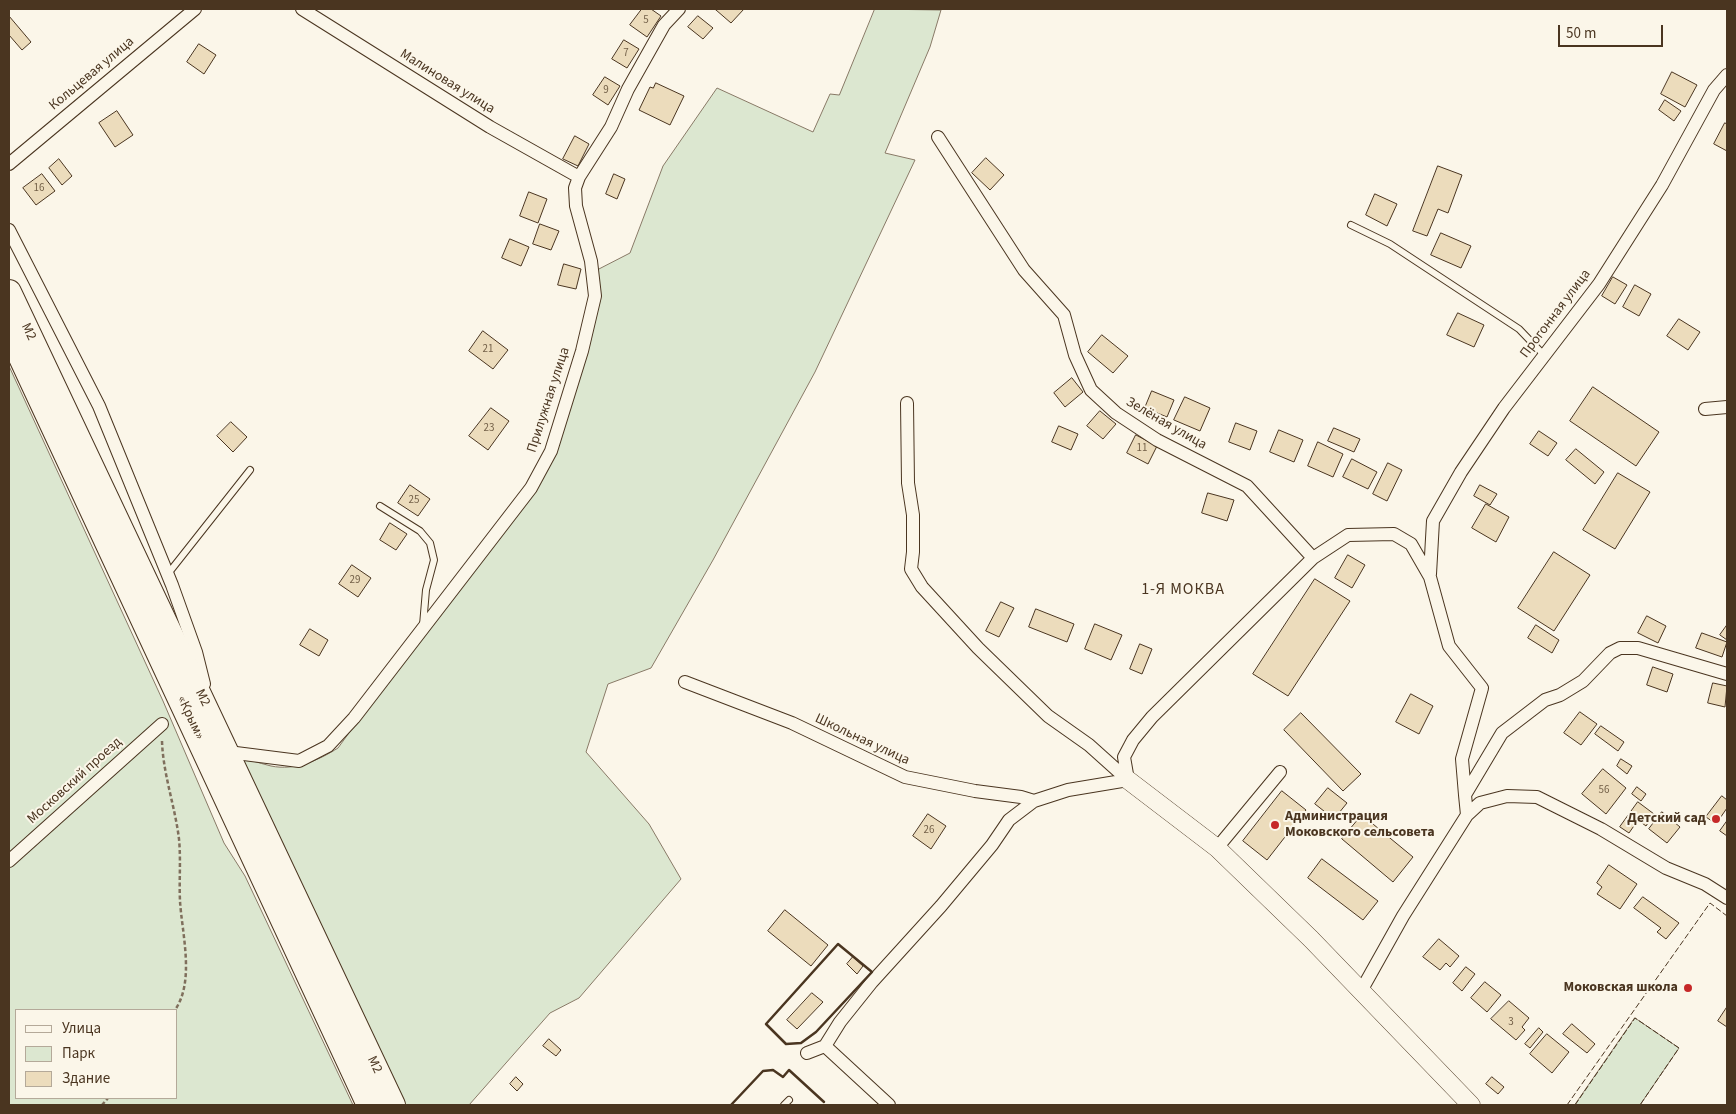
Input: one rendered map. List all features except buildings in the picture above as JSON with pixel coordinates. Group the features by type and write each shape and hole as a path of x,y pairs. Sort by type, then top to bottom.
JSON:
{"highway":[{"name":"М2","path":"9,292 204,701 393,1105"},
{"name":"«Крым»","path":"9,332 369,1105"}],"street":[{"name":"Кольцевая улица","path":"9,164 194,9"},
{"name":"Малиновая улица","path":"302,9 490,127 578,177"},
{"name":"Прилужная улица","path":"228,752 299,761 328,746 354,718 531,488 551,451 582,351 595,296 591,261 576,206 575,188 578,177 611,127 628,89 664,25 679,9"},
{"name":"Прогонная улица","path":"1430,577 1433,521 1472,456 1544,354 1566,329 1604,275 1662,185 1714,90 1727,75"},
{"name":"Зелёная улица","path":"938,138 1024,270 1064,315 1075,355 1092,390 1116,413 1158,440 1247,486 1313,558"},
{"path":"9,230 99,406 168,575 196,652 206,696 204,701"},
{"path":"907,403 908,484 913,515 911,569 922,587 978,648 1048,716 1089,744 1128,780 1217,848 1311,938 1471,1105"},
{"path":"1705,408 1727,407"},
{"path":"1128,780 1124,757 1133,740 1152,717 1313,558 1348,535 1394,534 1411,544 1430,577 1449,646 1482,688 1462,759 1467,816"},
{"path":"1465,795 1502,733 1545,700 1560,696 1583,681 1610,654 1620,648 1638,648 1727,674"},
{"name":"Школьная улица","path":"685,682 792,723 906,777 975,791 1021,797 1034,801"},
{"name":"Московский проезд","path":"9,861 162,724"},
{"path":"1217,848 1280,772"},
{"path":"807,1053 825,1046 840,1022 872,982 992,846 1009,820 1034,801 1068,790 1128,780"},
{"path":"1361,991 1403,916 1467,816 1480,803 1489,800 1507,796 1537,797 1601,829 1666,868 1705,884 1727,898"},
{"path":"825,1046 889,1105"}],"lane":[{"path":"1351,225 1390,244 1519,330 1544,354"},
{"path":"168,575 250,470"},
{"path":"380,506 420,531 430,543 434,560 426,590 422,629"},
{"path":"784,1105 789,1100"}],"path":[{"path":"162,724 162,757 179,839 180,902 186,964 180,1003 176,1009"}],"green space":[{"path":"875,9 941,10 930,47 885,153 915,160 815,372 713,560 651,668 608,684 586,752 649,824 681,879 579,998 550,1013 469,1105 391,1105 233,756 271,766 289,767 298,766 323,757 338,748 553,452 595,271 630,253 663,166 717,88 813,132 830,94 839,95"},
{"path":"9,366 163,701 224,843 245,876 353,1105 9,1105"},
{"path":"1635,1018 1679,1048 1640,1105 1575,1105"}],"fence":[{"path":"1567,1105 1710,903 1727,916"},
{"path":"1575,1105 1635,1018 1679,1048 1640,1105"}],"wall":[{"path":"838,944 872,972 816,1032 801,1043 786,1044 766,1024 838,944"},
{"path":"731,1105 763,1071 773,1070 783,1077 789,1070 824,1102"}],"place":[{"name":"Детский сад","path":"1716,819"},
{"name":"Администрация Моковского сельсовета","path":"1275,825"},
{"name":"Моковская школа","path":"1688,988"}],"district":[{"name":"1-Я МОКВА","path":"1183,590"}]}
